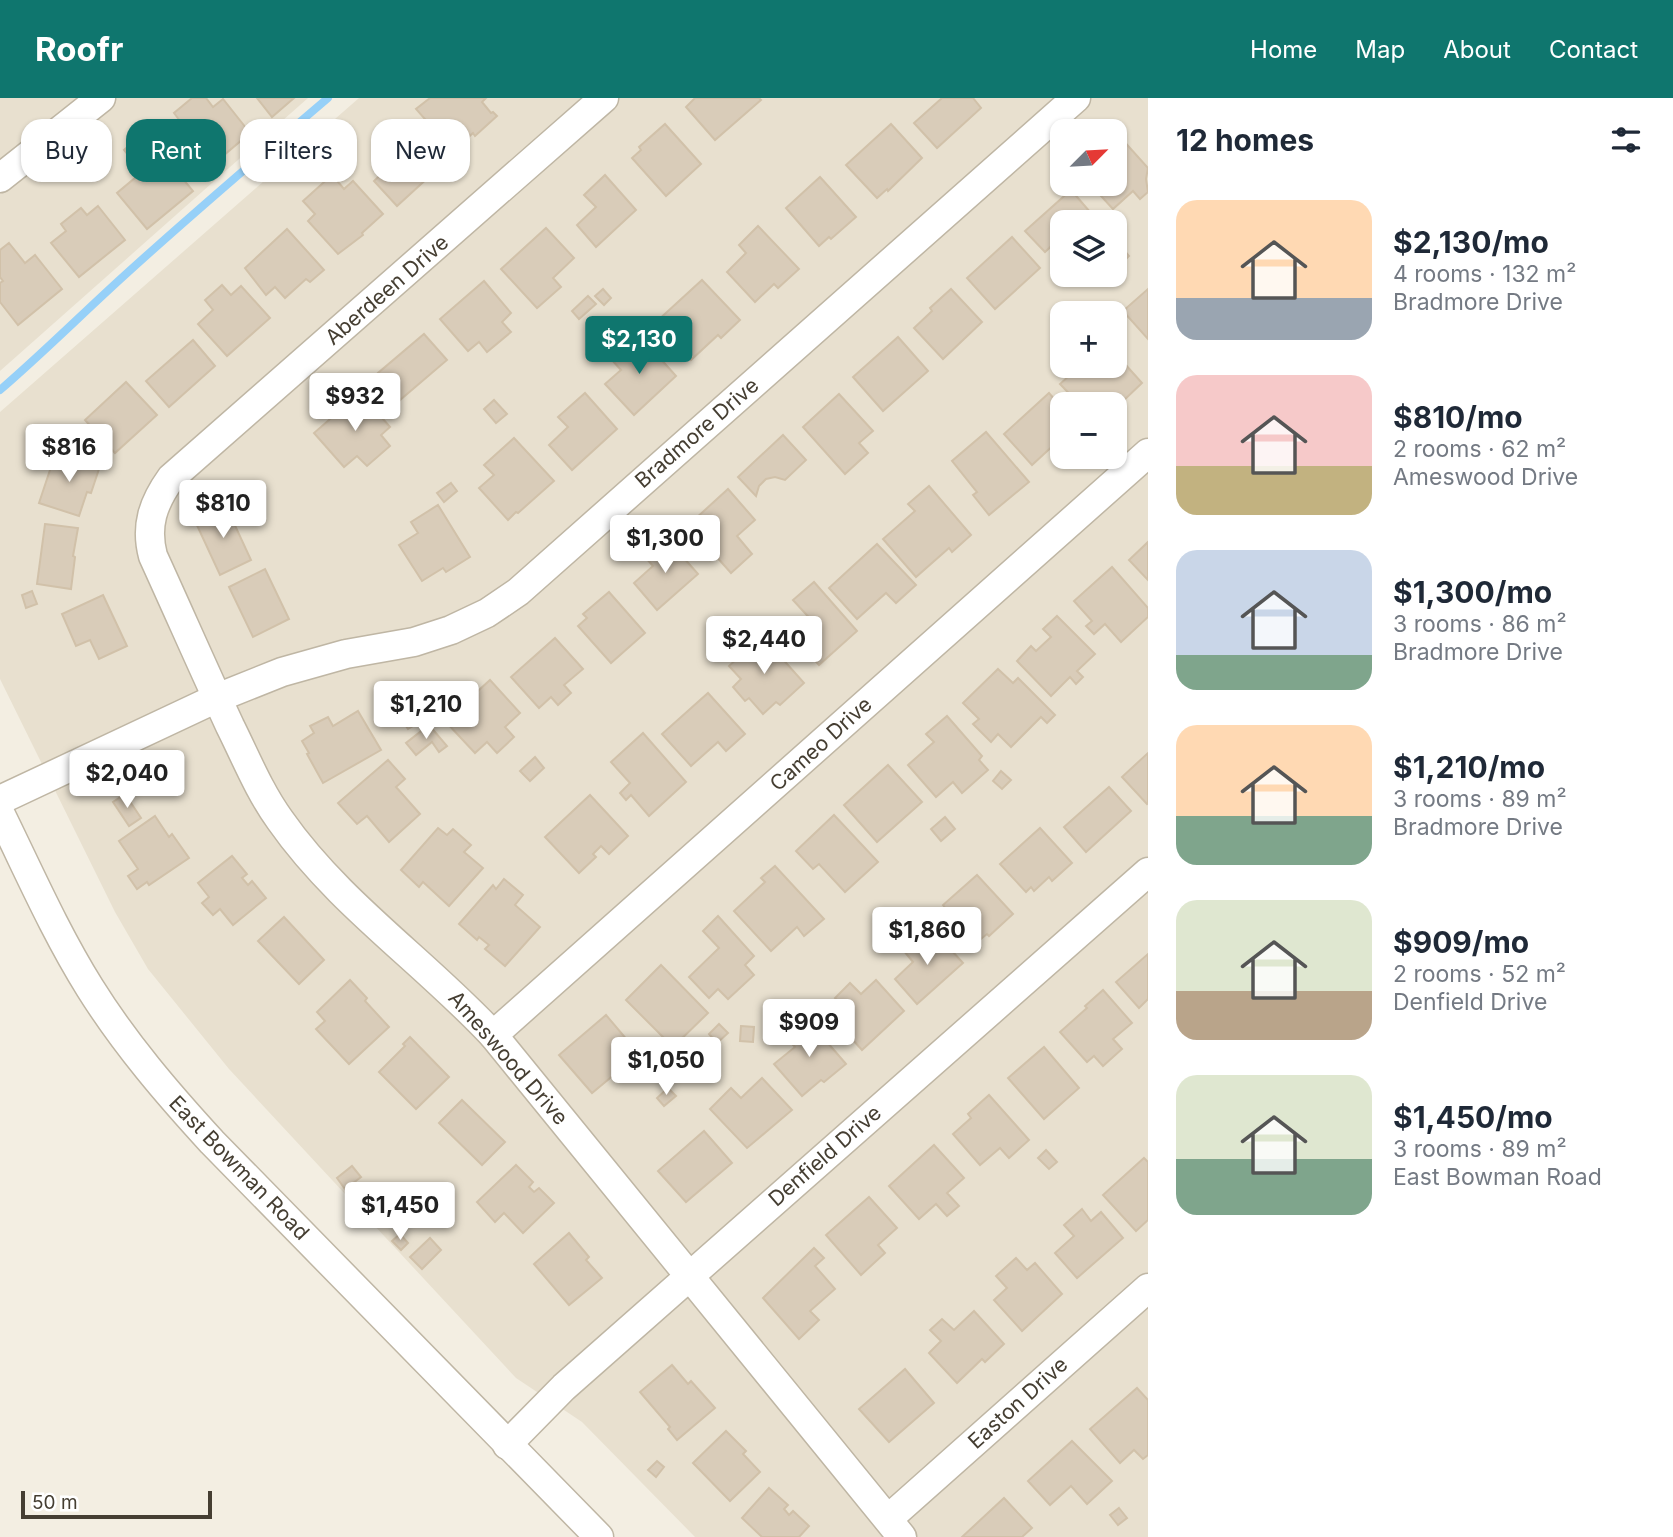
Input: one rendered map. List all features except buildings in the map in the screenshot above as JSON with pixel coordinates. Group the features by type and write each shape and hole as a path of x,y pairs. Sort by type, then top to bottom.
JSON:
{"street":[{"path":"0,178 101,98"},
{"name":"Aberdeen Drive","path":"150,518 158,496 171,478 604,98"},
{"name":"Bradmore Drive","path":"0,800 217,698 282,672 346,654 414,642 451,630 486,613 518,592 1076,98"},
{"name":"Cameo Drive","path":"494,1035 1148,453"},
{"name":"Ameswood Drive","path":"150,518 149,541 153,556 262,792 280,821 314,864 345,897 467,1006 494,1035 895,1528"},
{"name":"East Bowman Road","path":"0,813 58,932 90,988 168,1094 599,1537"},
{"name":"Denfield Drive","path":"508,1445 564,1387 1148,872"},
{"name":"Easton Drive","path":"895,1528 1148,1288"}],"shaded area":[{"path":"0,98 308,98 284,119 240,119 240,158 226,171 226,119 126,119 126,182 213,182 0,371"},
{"path":"359,98 1148,98 1148,1537 695,1537 582,1422 516,1378 229,1069 148,969 115,912 0,679 0,412 263,182 357,182 357,119 335,119"}],"waterway":[{"path":"0,390 110,288 328,98"}]}
